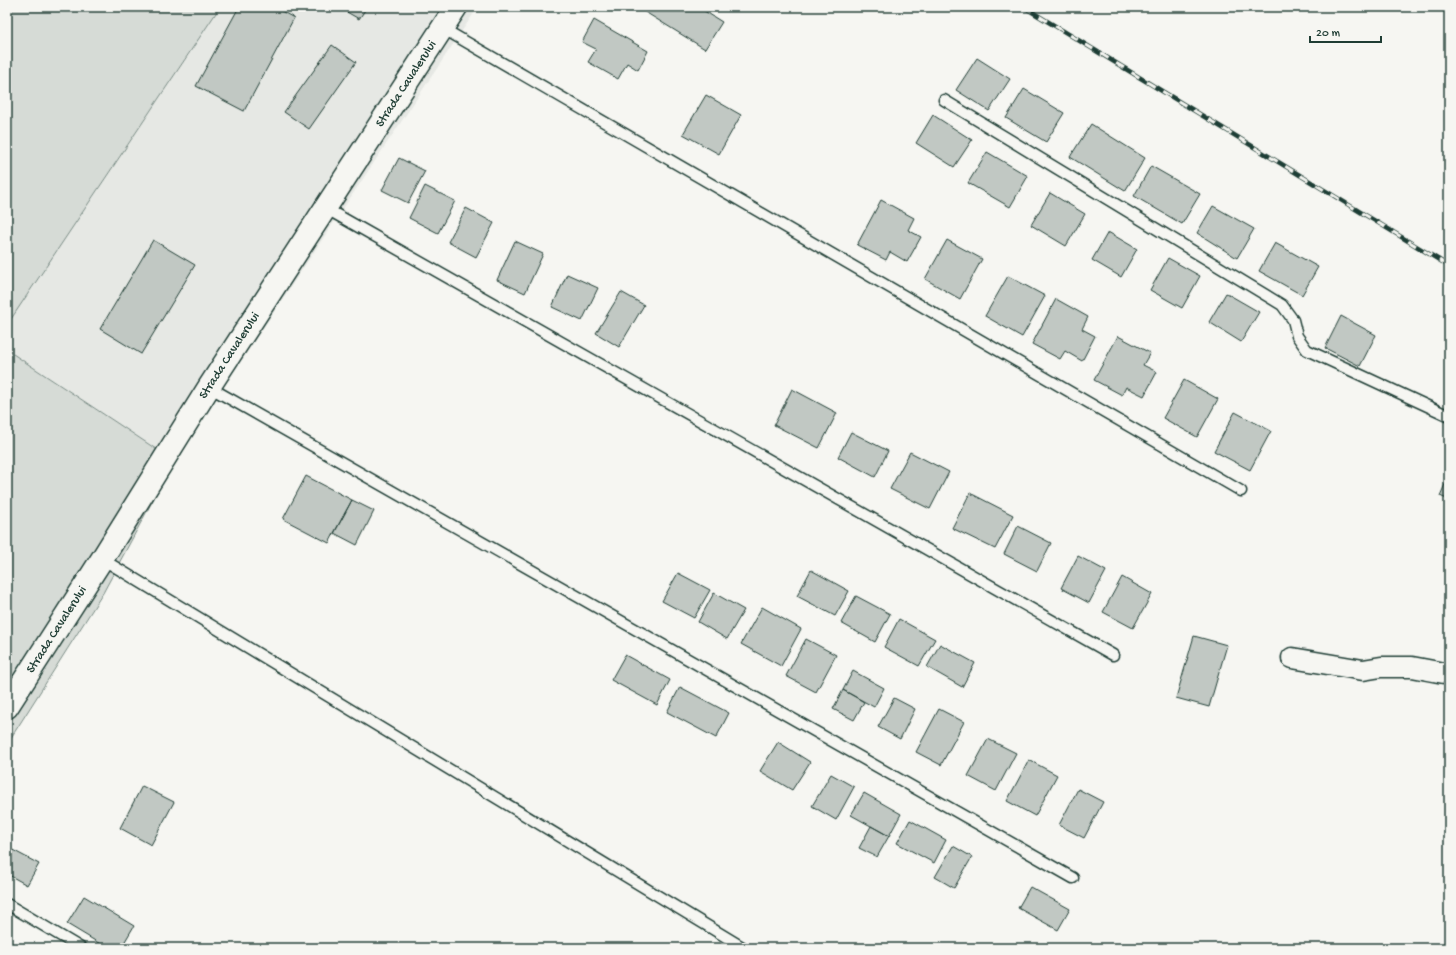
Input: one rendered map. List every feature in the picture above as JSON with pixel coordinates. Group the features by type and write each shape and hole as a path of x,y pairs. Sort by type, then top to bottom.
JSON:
{"main road":[{"name":"Strada Cavalerului","path":"7,707 102,559 209,387 456,7"}],"street":[{"path":"1292,658 1363,670 1381,667 1412,667 1449,674"}],"lane":[{"path":"442,28 1241,490"},
{"path":"944,100 1282,304 1293,320 1297,336 1307,350 1449,416"},
{"path":"326,208 1113,655"},
{"path":"209,387 1073,878"},
{"path":"102,559 744,948"},
{"path":"7,904 81,948"}],"shaded area":[{"path":"7,7 220,7 7,325"},
{"path":"220,7 478,7 174,461 7,350 7,325"},
{"path":"7,350 174,461 103,593 7,744"}],"building":[{"path":"239,7 274,7 294,18 244,111 196,86"},
{"path":"338,7 367,7 359,19"},
{"path":"637,7 698,7 722,22 705,49"},
{"path":"594,20 648,51 638,70 627,63 618,79 588,62 596,49 582,42"},
{"path":"332,45 356,62 309,129 284,112"},
{"path":"977,58 1010,79 989,111 956,90"},
{"path":"1024,89 1064,113 1046,142 1006,118"},
{"path":"706,95 741,115 719,154 683,134"},
{"path":"933,115 972,140 954,167 916,143"},
{"path":"1091,124 1145,158 1125,191 1070,157"},
{"path":"987,152 1028,176 1010,207 968,183"},
{"path":"399,158 425,171 408,203 382,190"},
{"path":"1151,166 1200,194 1182,224 1134,196"},
{"path":"425,186 455,201 438,233 409,218"},
{"path":"1050,193 1085,214 1066,246 1031,225"},
{"path":"881,200 914,218 908,230 921,237 907,262 890,252 886,260 857,245"},
{"path":"1213,206 1254,229 1237,258 1197,233"},
{"path":"466,208 494,223 476,257 448,242"},
{"path":"1108,232 1137,249 1121,277 1092,260"},
{"path":"153,240 195,265 141,354 100,329"},
{"path":"947,240 982,259 960,299 925,279"},
{"path":"515,241 543,254 525,293 497,280"},
{"path":"1275,243 1318,267 1302,295 1259,271"},
{"path":"1168,258 1200,276 1182,308 1150,290"},
{"path":"567,274 598,288 582,321 552,307"},
{"path":"1008,276 1045,296 1022,337 985,316"},
{"path":"621,292 644,305 619,347 596,333"},
{"path":"1226,293 1259,312 1241,342 1209,322"},
{"path":"1056,299 1088,317 1082,329 1095,336 1082,361 1065,351 1060,359 1032,344"},
{"path":"1341,316 1376,335 1360,366 1325,348"},
{"path":"1118,336 1150,353 1143,365 1157,372 1144,396 1126,387 1122,395 1094,380"},
{"path":"1184,380 1218,399 1197,437 1163,418"},
{"path":"792,389 837,413 819,448 774,425"},
{"path":"1235,412 1271,431 1250,470 1214,451"},
{"path":"851,432 888,451 875,477 838,457"},
{"path":"910,452 949,472 930,509 890,489"},
{"path":"1449,475 1449,500 1440,496"},
{"path":"306,476 352,500 329,543 283,519"},
{"path":"970,493 1013,515 995,549 952,528"},
{"path":"352,500 374,511 357,545 334,533"},
{"path":"1018,526 1051,543 1037,571 1004,554"},
{"path":"1078,556 1106,571 1089,603 1061,588"},
{"path":"811,570 849,591 835,616 797,596"},
{"path":"678,573 710,590 694,618 662,601"},
{"path":"1122,577 1152,594 1133,628 1103,612"},
{"path":"714,593 744,610 727,639 698,622"},
{"path":"856,596 890,614 875,642 841,623"},
{"path":"762,607 801,629 781,666 741,644"},
{"path":"899,619 935,639 919,666 884,647"},
{"path":"1194,636 1227,645 1209,707 1176,698"},
{"path":"806,639 836,655 816,692 786,676"},
{"path":"940,644 975,663 962,687 927,667"},
{"path":"625,655 670,680 657,705 611,680"},
{"path":"853,671 884,688 874,707 843,690"},
{"path":"680,687 729,713 716,738 667,712"},
{"path":"843,690 864,702 854,720 833,709"},
{"path":"894,698 915,709 900,739 878,727"},
{"path":"939,709 964,722 941,765 916,752"},
{"path":"988,739 1016,753 996,791 968,776"},
{"path":"778,742 810,762 792,790 760,771"},
{"path":"1029,760 1057,775 1035,816 1007,801"},
{"path":"831,774 854,787 836,820 812,806"},
{"path":"142,786 174,802 151,845 120,828"},
{"path":"1078,789 1103,802 1084,838 1059,825"},
{"path":"864,793 901,814 889,836 851,815"},
{"path":"910,820 946,840 934,863 897,843"},
{"path":"871,826 889,836 877,857 859,848"},
{"path":"953,846 972,857 954,888 935,877"},
{"path":"7,847 39,864 27,885 7,874"},
{"path":"1030,887 1070,909 1058,930 1018,908"},
{"path":"84,896 134,926 121,948 107,948 67,924"}],"railway":[{"path":"1024,7 1449,266"}]}
